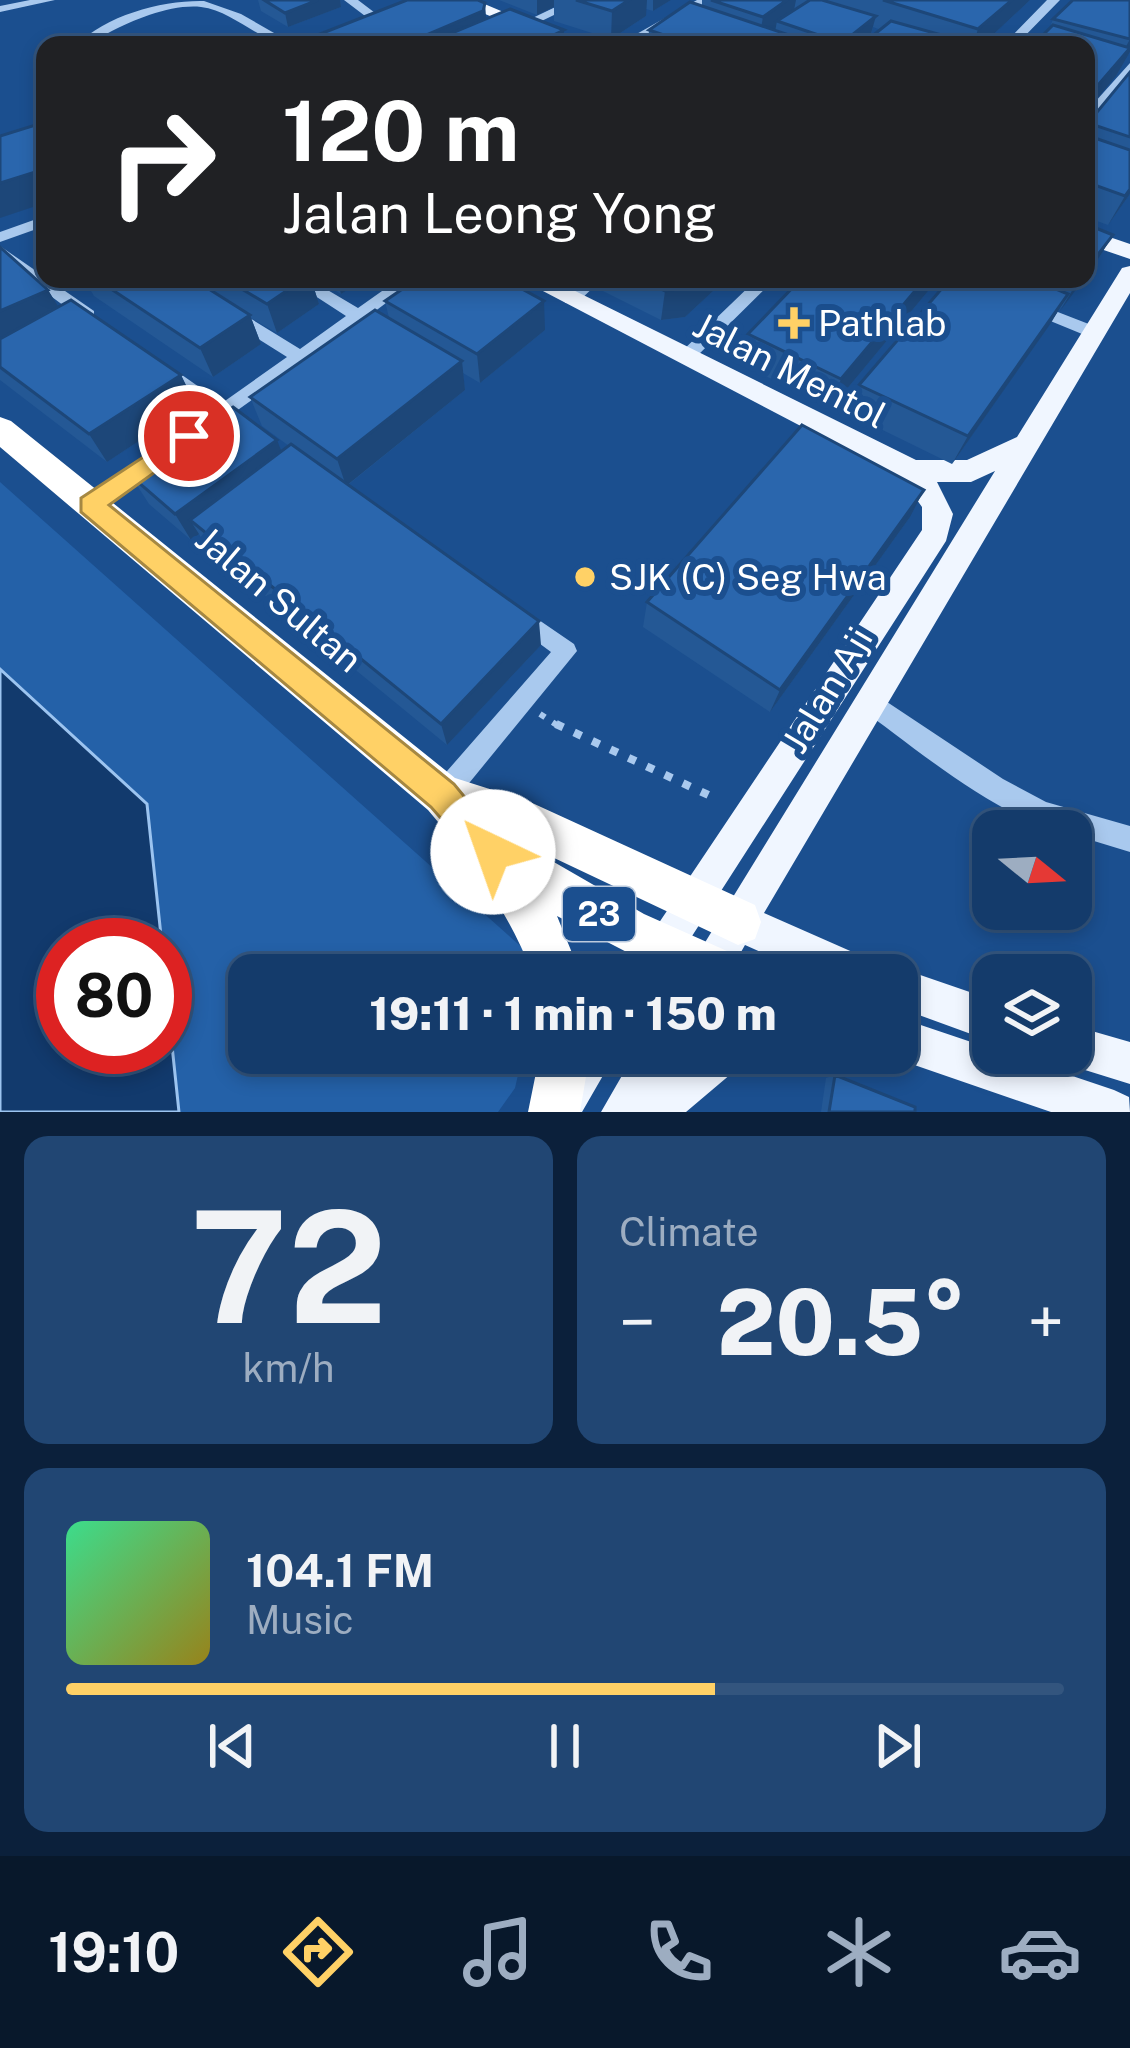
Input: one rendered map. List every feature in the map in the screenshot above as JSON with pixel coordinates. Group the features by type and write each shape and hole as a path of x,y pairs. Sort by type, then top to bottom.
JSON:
{"highway":[{"path":"430,9 456,0"},
{"name":"Jalan Sultan","path":"0,429 442,796 493,852 641,954"},
{"name":"Jalan Sultan","path":"442,796 515,817 738,922"},
{"path":"493,852 533,914 549,954"},
{"path":"555,1112 562,1074"}],"main road":[{"path":"456,0 548,36"},
{"path":"1095,239 1130,252"},
{"name":"Jalan Aji","path":"724,954 869,701 1130,273"},
{"name":"Jalan Mentol","path":"550,288 911,471 971,471 1023,446"},
{"name":"Jalan Aji","path":"658,954 936,533 941,514 935,499 911,471"},
{"path":"738,922 811,954"},
{"path":"918,994 972,1014"},
{"path":"918,1045 1114,1112"},
{"path":"1092,1052 1130,1063"},
{"path":"555,1112 581,1074"},
{"path":"623,1112 646,1074"},
{"path":"653,1112 698,1074"}],"street":[{"path":"0,8 50,0"},
{"path":"350,0 379,23"},
{"path":"503,36 579,0"},
{"path":"639,36 706,0"},
{"path":"1022,36 1052,0"},
{"path":"92,36 103,27 191,3 211,6 271,36"},
{"path":"670,19 688,26"},
{"path":"1105,69 1128,73"},
{"path":"1095,111 1128,73"},
{"path":"0,237 36,224"},
{"path":"0,251 36,277"},
{"path":"51,288 111,332"},
{"path":"312,288 379,328"},
{"path":"91,505 397,288"},
{"path":"571,299 584,288"},
{"path":"685,358 758,288"},
{"path":"1008,297 1093,332"},
{"path":"211,301 300,357"},
{"path":"74,327 93,319"},
{"path":"148,359 259,438"},
{"path":"442,796 566,651 505,606"},
{"path":"869,701 994,788 1042,813 1130,839"}],"path":[{"path":"522,702 569,733 719,800"}],"shaded area":[{"path":"0,482 529,954 228,954 228,1074 518,1074 515,1088 498,1112 179,1112 175,1074 192,1074 192,918 159,918 147,805 0,669"},
{"path":"0,669 147,804 159,918 36,918 36,1074 175,1074 179,1112 0,1112"}],"building":[{"path":"264,0 318,0 285,13"},
{"path":"407,0 485,3 483,11 424,36 315,36"},
{"path":"576,0 629,0 612,11"},
{"path":"711,0 787,0 763,17"},
{"path":"810,0 876,16 851,36 821,36 777,21"},
{"path":"883,0 1012,0 978,29"},
{"path":"1073,0 1130,0 1130,39 1053,19"},
{"path":"690,2 792,36 667,36 649,30"},
{"path":"510,9 564,30 551,36 445,36"},
{"path":"891,21 945,36 872,36"},
{"path":"1053,25 1090,36 1042,36"},
{"path":"1095,38 1130,48 1095,89"},
{"path":"1130,72 1130,137 1095,125 1095,114"},
{"path":"36,125 36,172 0,183 0,136"},
{"path":"1095,138 1130,150 1130,189 1125,196 1095,185"},
{"path":"1095,228 1113,235 1095,258"},
{"path":"0,247 36,279 36,288 48,290 0,311"},
{"path":"110,288 207,288 250,315 200,348"},
{"path":"240,288 291,288 267,304"},
{"path":"404,288 520,288 544,301 477,354 385,301"},
{"path":"792,288 917,288 841,379 748,334"},
{"path":"942,288 1054,288 1068,294 968,436 859,385"},
{"path":"71,300 181,375 89,434 0,367 0,339"},
{"path":"375,310 462,361 337,459 250,397"},
{"path":"233,407 277,440 175,514 131,476"},
{"path":"802,425 924,490 780,690 647,602"},
{"path":"291,444 539,621 441,724 190,520"},
{"path":"835,1075 915,1107 915,1112 829,1112"}],"place":[{"name":"Pathlab","path":"794,323"},
{"name":"SJK (C) Seg Hwa","path":"585,577"}],"route":[{"path":"189,436 91,505 442,796 493,852"}]}
